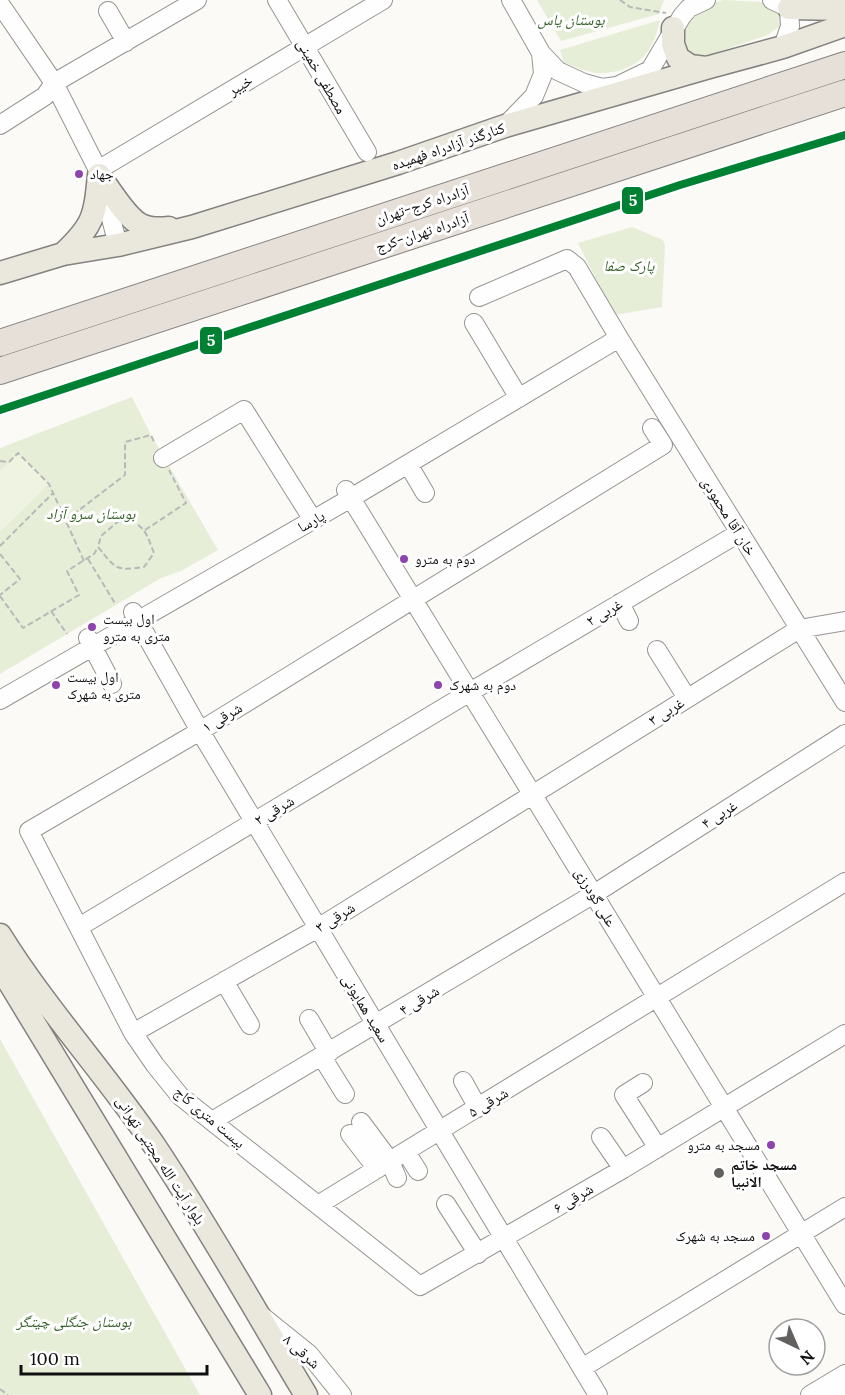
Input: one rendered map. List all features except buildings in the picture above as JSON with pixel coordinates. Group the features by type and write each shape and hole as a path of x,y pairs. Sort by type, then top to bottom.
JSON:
{"highway":[{"name":"آزادراه کرج-تهران","path":"0,343 845,65"},
{"name":"آزادراه تهران-کرج","path":"0,371 845,93"},
{"path":"0,333 42,328"}],"main road":[{"path":"780,4 845,9"},
{"path":"688,10 673,44 678,58 690,66 706,68"},
{"path":"783,46 845,25"},
{"name":"کنارگذر آزادراه فهمیده","path":"192,228 398,163 505,126 783,46"},
{"path":"583,103 617,86"},
{"path":"98,172 129,216 141,225 156,229 192,228"},
{"path":"63,254 83,235 93,219 98,172"},
{"path":"0,273 63,254 118,245 192,228"},
{"name":"بلوار آیت الله مجتبی تهرانی","path":"0,935 21,970 116,1091 154,1146 306,1395"},
{"path":"0,967 260,1395"}],"street":[{"name":"مصطفی خمینی","path":"277,0 367,152"},
{"name":"خیبر","path":"98,172 383,0"},
{"path":"511,0 541,53 558,71 602,88 617,86 650,70 688,10"},
{"path":"783,46 790,26 780,4 825,0"},
{"path":"0,125 45,96 54,83 192,1"},
{"path":"0,4 5,24 54,83 98,172 118,245"},
{"path":"108,10 126,42"},
{"path":"505,126 534,96 543,74 541,53"},
{"path":"350,178 367,152 398,163"},
{"name":"خان آقا محمودی","path":"479,297 567,259 577,267 845,702"},
{"path":"474,322 516,393"},
{"name":"پارسا","path":"0,690 90,642 349,494 616,333"},
{"name":"پارسا","path":"349,494 408,464 516,393"},
{"path":"163,458 244,410 310,516"},
{"name":"۱ شرقی","path":"28,831 200,731 663,445 652,428"},
{"path":"408,464 425,493"},
{"name":"علی گودرزی","path":"349,494 845,1305"},
{"name":"۲ غربی","path":"470,692 740,533"},
{"path":"620,603 629,621"},
{"name":"سعید همایونی","path":"136,616 200,731 598,1395"},
{"path":"799,629 845,621"},
{"name":"۳ غربی","path":"533,795 799,629"},
{"path":"90,642 112,684"},
{"name":"پارسا","path":"0,700 90,642"},
{"path":"657,650 687,698"},
{"name":"۲ شرقی","path":"79,927 470,692"},
{"name":"۴ غربی","path":"594,894 845,734"},
{"name":"۳ شرقی","path":"133,1033 318,928 533,795"},
{"name":"بیست متری کاج","path":"28,831 133,1033 180,1096 420,1286"},
{"name":"۵ شرقی","path":"318,1205 388,1170 406,1152 845,882"},
{"name":"۴ شرقی","path":"212,1121 594,894"},
{"path":"224,981 250,1025"},
{"path":"309,1019 345,1094"},
{"name":"۶ شرقی","path":"420,1286 505,1239 845,1034"},
{"path":"463,1081 478,1108"},
{"path":"643,1083 624,1095 658,1148"},
{"path":"356,1128 388,1170"},
{"path":"601,1137 623,1168"},
{"path":"406,1152 418,1171"},
{"path":"446,1204 478,1254"},
{"path":"582,1368 845,1207"},
{"name":"۸ شرقی","path":"256,1312 309,1354 342,1395"},
{"path":"810,1395 845,1374"},
{"path":"835,1395 845,1389"}],"path":[{"path":"620,0 630,7 688,10"},
{"path":"66,520 125,475 125,442 151,435 186,503 145,530"},
{"path":"0,461 9,462 18,453 49,484 84,561"},
{"path":"0,546 53,492"},
{"path":"0,554 20,579 0,595 23,628 79,595 67,571 94,554 101,536 121,519 133,521 145,530 154,553 144,567 122,570 113,565 98,547"},
{"path":"88,558 116,605"},
{"path":"51,611 67,634"},
{"path":"0,1389 8,1395"}],"green space":[{"name":"بوستان یاس","path":"537,0 664,0 659,14 561,41"},
{"path":"723,0 766,2 780,12 780,26 768,35 712,54 694,57 683,49 680,29 703,6"},
{"path":"660,20 655,38 647,53 627,68 598,73 564,63 560,50"},
{"name":"پارک صفا","path":"632,227 663,240 665,246 662,307 614,315 578,243"},
{"name":"بوستان سرو آزاد","path":"132,397 151,435 218,550 181,571 161,578 0,674 0,448"},
{"path":"18,453 49,484 0,532 0,471"},
{"name":"بوستان جنگلی چیتگر","path":"0,1039 200,1395 0,1395"}],"transit line":[{"name":"5","path":"0,410 680,185 845,135"}],"place":[{"name":"جهاد","path":"79,174"},
{"name":"دوم به مترو","path":"404,559"},
{"name":"اول بیست متری به مترو","path":"92,627"},
{"name":"اول بیست متری به شهرک","path":"56,685"},
{"name":"دوم به شهرک","path":"438,685"},
{"name":"مسجد به مترو","path":"771,1145"},
{"name":"مسجد خاتم الانبیا","path":"719,1173"},
{"name":"مسجد به شهرک","path":"766,1236"}]}
